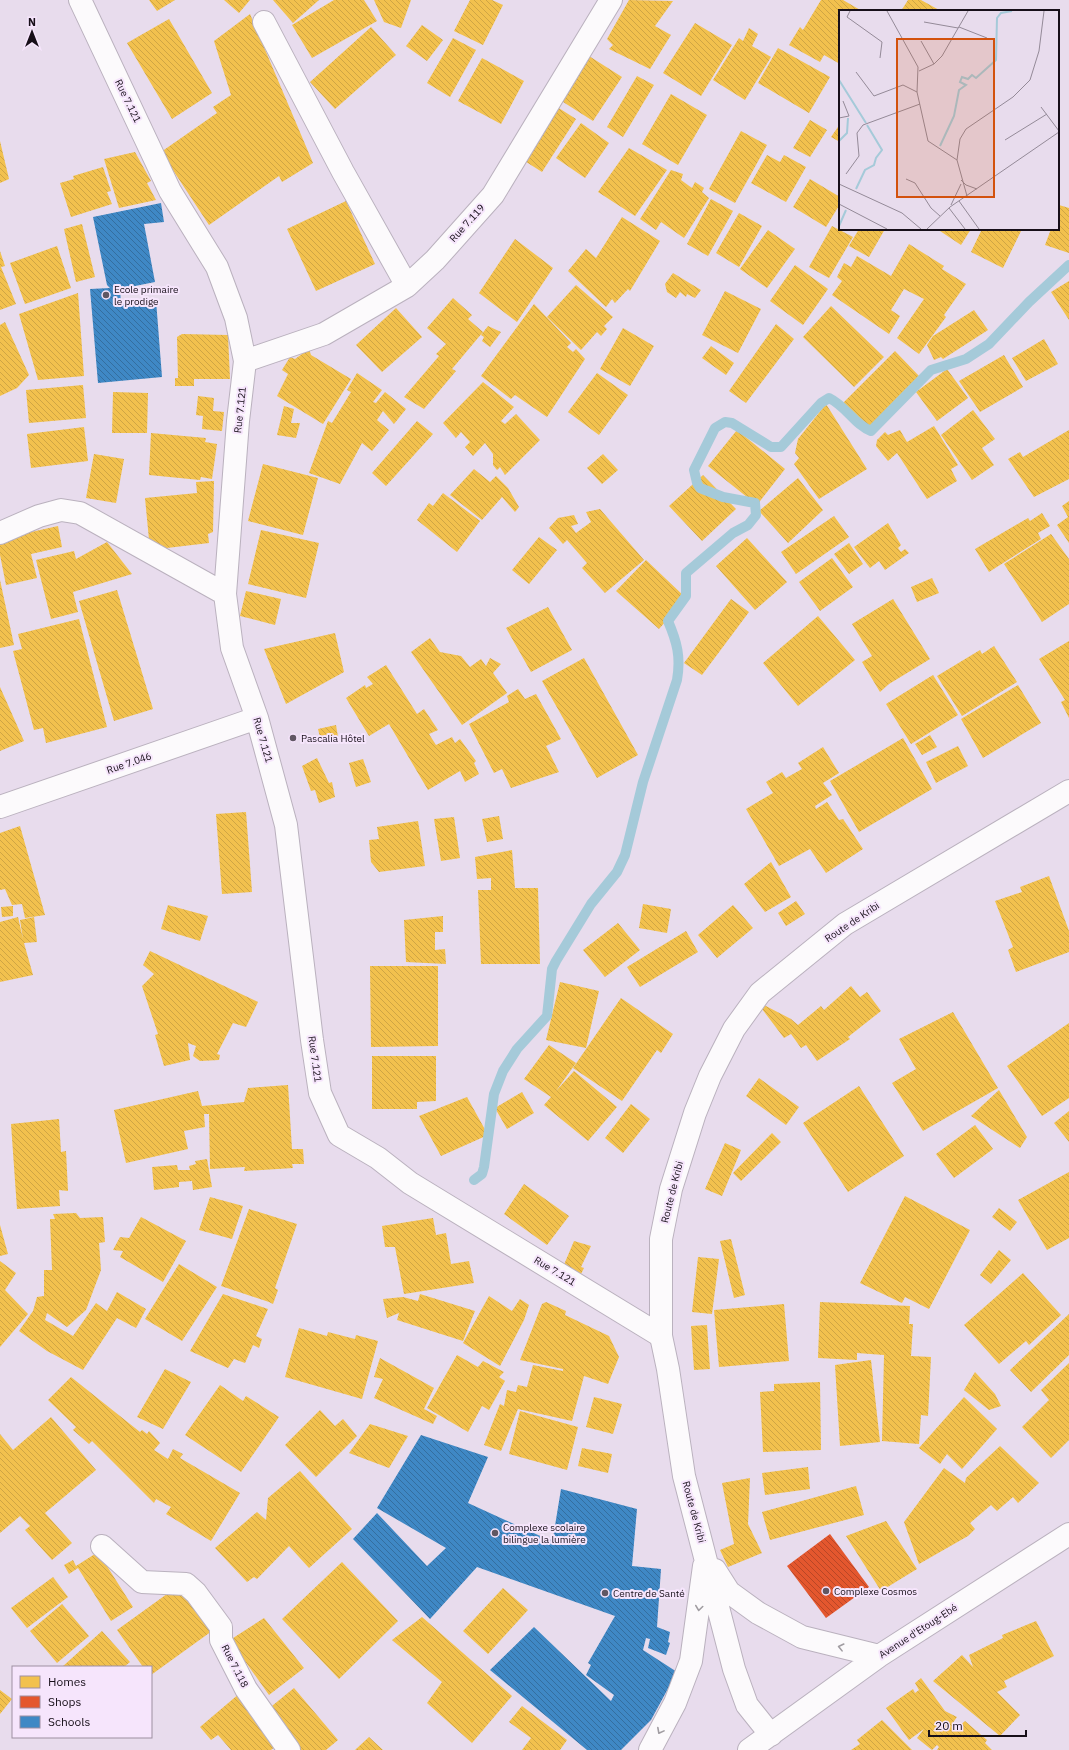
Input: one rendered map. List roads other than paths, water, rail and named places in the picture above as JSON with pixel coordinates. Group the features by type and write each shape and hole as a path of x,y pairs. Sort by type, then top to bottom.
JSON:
{"street":[{"name":"Rue 7.121","path":"80,0 170,191 217,267 236,318 245,360 225,594 232,648 257,718 286,825 312,1040 320,1093 340,1135 378,1158 410,1183 661,1336"},
{"name":"Rue 7.119","path":"245,360 324,334 407,286 435,260 492,195 611,0"},
{"path":"264,22 343,172 407,286"},
{"path":"0,533 39,516 61,510 80,513 225,594"},
{"name":"Rue 7.046","path":"0,807 257,718"},
{"name":"Route de Kribi","path":"771,1735 747,1704 737,1676 684,1476 668,1369 661,1336 661,1239 671,1189 695,1113 710,1076 734,1029 760,992 845,924 1069,791"},
{"name":"Avenue d'Etoug-Ebé","path":"771,1735 879,1656 1069,1534"},
{"name":"Rue 7.118","path":"102,1546 142,1582 186,1584 196,1593 221,1627 222,1640 246,1690 289,1750"},
{"path":"706,1555 729,1592 758,1613 802,1637 879,1656"},
{"path":"650,1750 675,1703 691,1661 706,1555"},
{"path":"749,1750 771,1735"}],"waterway":[{"path":"474,1180 482,1174 484,1167 494,1094 503,1071 517,1049 547,1016 552,969 591,904 617,872 625,855 643,782 677,680 679,664 677,650 674,636 668,621 686,596 686,573 733,533 748,525 756,515 755,503 723,497 700,488 697,483 694,470 715,428 725,422 732,423 771,447 781,447 821,403 829,398 835,401 860,424 871,431 931,370 966,359 989,344 1029,302 1069,265"}],"place":[{"name":"Ecole primaire le prodige","path":"106,295"},
{"name":"Pascalia Hôtel","path":"293,738"},
{"name":"Complexe scolaire bilingue la lumière","path":"495,1533"},
{"name":"Complexe Cosmos","path":"826,1591"},
{"name":"Centre de Santé","path":"605,1593"}]}
